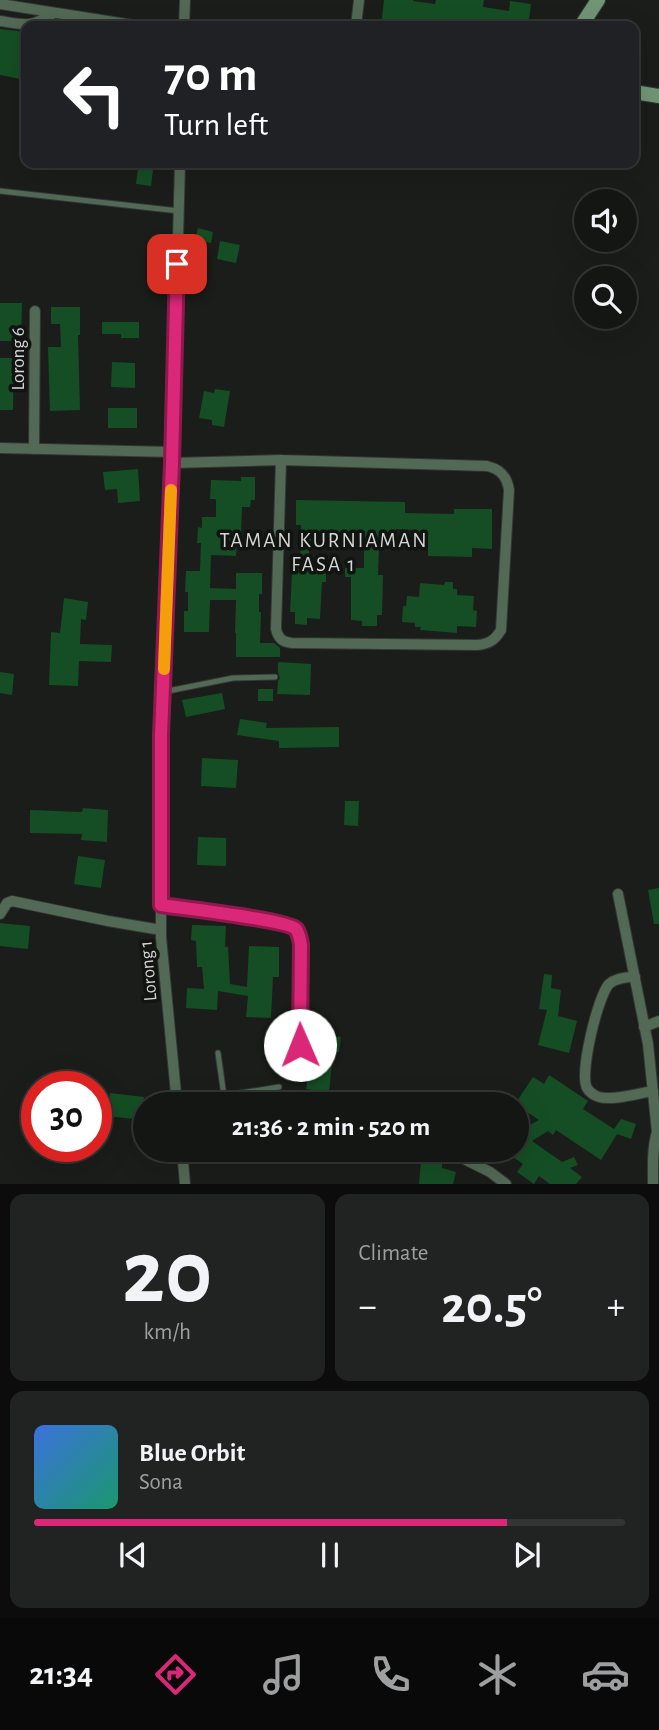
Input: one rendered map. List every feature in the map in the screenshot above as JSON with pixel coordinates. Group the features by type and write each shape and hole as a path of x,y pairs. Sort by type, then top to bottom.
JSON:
{"street":[{"path":"184,21 185,0"},
{"path":"357,21 359,0"},
{"path":"584,21 598,0"},
{"path":"0,4 106,21"},
{"path":"41,21 54,13"},
{"path":"0,21 21,24"},
{"path":"639,93 659,96"},
{"name":"Lorong 1","path":"176,1092 161,930 161,735 180,168"},
{"name":"Lorong 6","path":"34,449 35,311"},
{"path":"0,448 172,457 281,460 487,466 500,471 509,490 501,630 497,637 492,642 477,645 292,643 282,640 276,629 281,460"},
{"path":"618,894 644,1027 658,1130 655,1138 653,1184"},
{"path":"0,914 7,903 12,901 161,930"},
{"path":"161,905 275,922 295,928 301,944 301,1065"},
{"path":"635,976 614,981 604,992 594,1023 584,1078 587,1089 601,1098 653,1091"},
{"path":"644,1027 659,1021"},
{"path":"183,1162 185,1184"},
{"path":"470,1162 506,1184"}],"lane":[{"path":"0,191 178,211"},
{"path":"163,692 233,678 275,677"},
{"path":"218,1053 223,1092"},
{"path":"248,1092 279,1087"}],"building":[{"path":"384,0 413,0 435,4 436,0 484,0 483,7 509,11 510,1 531,4 529,21 382,21"},
{"path":"0,29 21,31 21,79 0,75"},
{"path":"138,168 153,170 151,186 136,184"},
{"path":"198,228 213,232 211,243 195,240"},
{"path":"220,241 240,245 236,263 217,259"},
{"path":"0,303 22,303 21,341 0,341"},
{"path":"51,307 80,307 80,410 50,411 48,347 61,347 60,324 51,324"},
{"path":"102,322 139,322 139,338 102,334"},
{"path":"0,358 14,358 13,410 0,410"},
{"path":"112,362 135,363 135,388 111,387"},
{"path":"215,389 230,391 224,427 212,425 212,420 199,418 204,391 214,393"},
{"path":"108,408 137,408 137,428 108,428"},
{"path":"138,469 140,501 118,503 117,489 105,490 103,472"},
{"path":"241,477 255,477 255,500 251,500 250,507 242,507 241,536 237,536 236,556 211,555 210,588 236,589 236,573 262,573 262,594 259,594 260,643 274,643 280,648 280,657 236,657 236,600 210,600 209,632 184,632 184,611 188,611 186,571 200,571 201,543 197,543 198,527 202,528 202,517 216,517 216,499 210,499 211,480 241,481"},
{"path":"296,500 405,502 405,513 454,514 454,509 492,509 492,549 472,548 472,557 428,556 428,543 413,543 414,530 396,529 396,541 382,540 382,549 379,548 378,575 383,575 382,615 377,615 377,626 362,626 362,621 351,620 351,577 345,577 345,568 364,568 364,548 336,548 336,540 312,539 309,546 309,568 326,568 326,582 322,582 320,619 307,618 307,625 295,624 295,612 290,612 292,574 297,574 297,563 300,563 301,525 296,525"},
{"path":"445,582 453,582 457,595 474,596 476,627 457,626 457,633 420,630 421,627 415,627 415,623 402,622 407,596 419,597 420,583 444,585"},
{"path":"64,598 88,602 86,620 81,619 80,644 112,645 111,662 79,661 78,686 49,685 51,632 60,633"},
{"path":"278,662 311,664 310,695 277,694 280,678"},
{"path":"0,672 14,674 12,695 0,693"},
{"path":"258,689 273,689 273,701 258,701"},
{"path":"222,693 225,709 186,717 182,700"},
{"path":"240,719 267,723 266,728 339,727 339,747 279,748 279,741 237,735"},
{"path":"202,758 238,760 236,788 201,786"},
{"path":"345,801 359,801 358,826 344,825"},
{"path":"83,808 108,810 107,842 81,840 82,834 30,833 30,810 82,812"},
{"path":"198,837 226,838 226,866 197,865"},
{"path":"78,856 105,860 101,888 74,884"},
{"path":"659,888 659,924 654,924 648,890"},
{"path":"0,923 30,926 28,949 0,946"},
{"path":"192,925 226,926 225,947 228,947 230,984 247,987 249,946 279,947 279,977 273,977 271,1018 246,1017 248,996 218,991 217,1010 186,1008 187,988 204,989 202,967 197,967 196,941 191,940"},
{"path":"544,974 552,975 551,988 561,990 558,1016 577,1021 569,1053 538,1045 547,1010 539,1009"},
{"path":"308,1033 341,1037 339,1052 333,1051 329,1092 306,1089"},
{"path":"549,1075 588,1101 583,1109 614,1129 621,1119 636,1124 631,1139 617,1134 601,1160 556,1130 553,1135 548,1131 532,1141 562,1162 574,1157 578,1165 570,1168 582,1177 576,1184 550,1184 539,1176 534,1184 517,1172 523,1164 520,1162 529,1162 529,1125 539,1120 529,1113 529,1092 523,1092 533,1077 544,1084"},
{"path":"112,1093 133,1096 133,1119 112,1117"},
{"path":"421,1162 442,1162 442,1168 456,1172 453,1184 419,1184"}],"slow traffic":[{"path":"164,669 171,490"}],"district":[{"name":"TAMAN KURNIAMAN FASA 1","path":"324,552"}],"route":[{"path":"177,264 161,735 161,905 275,922 295,928 301,944 300,1045"}]}
